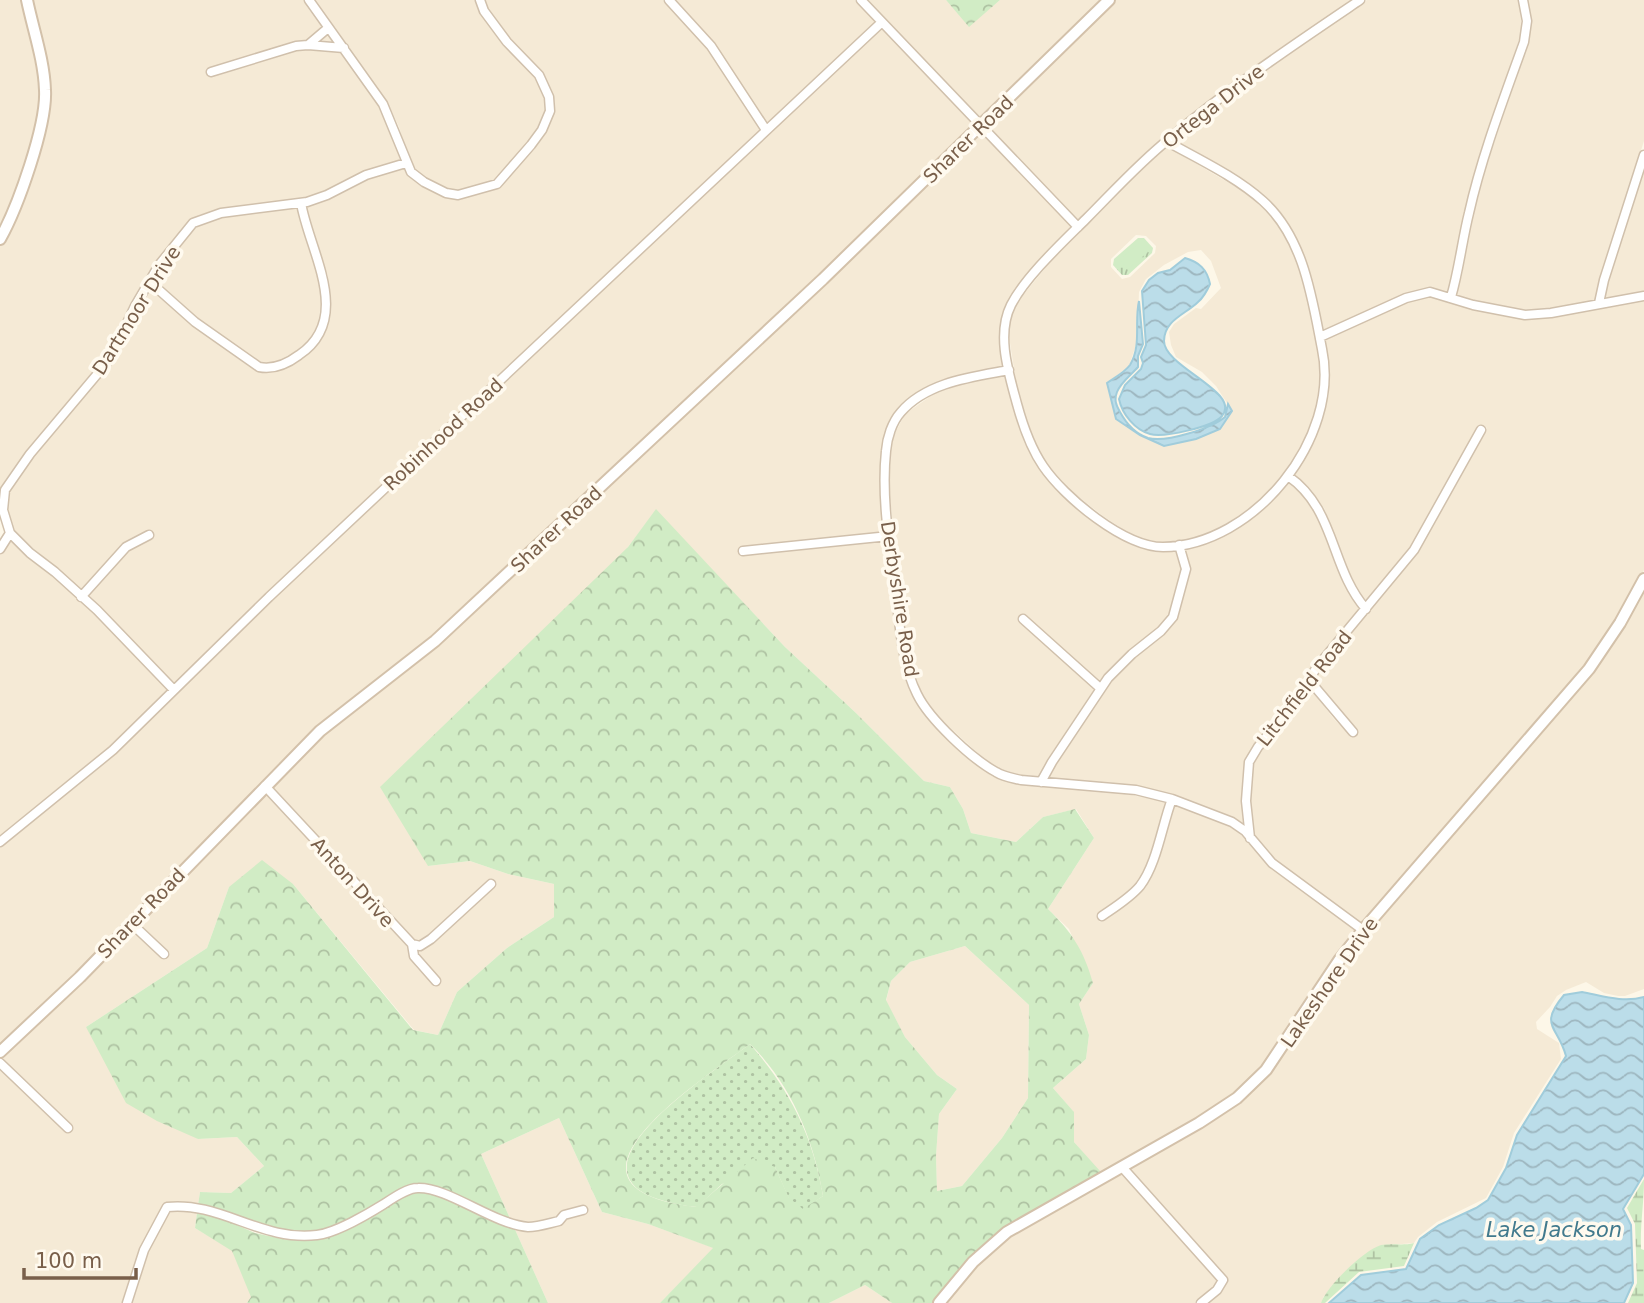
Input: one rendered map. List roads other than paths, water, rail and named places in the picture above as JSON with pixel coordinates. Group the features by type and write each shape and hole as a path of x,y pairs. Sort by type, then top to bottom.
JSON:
{"street":[{"path":"0,239 14,209 44,111 44,80 27,0"},
{"path":"309,0 383,104 395,129 406,163 416,177 446,193 458,195 493,186 504,177 531,145 548,119 549,97 539,75 484,12 480,0"},
{"path":"669,0 711,46 766,130"},
{"path":"861,0 1077,227"},
{"name":"Sharer Road","path":"0,1052 80,977 265,786 336,717 409,663 445,632 823,279 1109,0"},
{"name":"Ortega Drive","path":"1166,141 1242,185 1276,214 1303,267 1324,359 1325,396 1307,445 1288,475 1271,495 1244,518 1216,534 1180,545 1153,547 1133,541 1100,520 1054,480 1042,464 1027,436 1009,370 1004,330 1012,303 1053,252 1166,141 1224,94 1360,0"},
{"path":"1451,298 1478,179 1524,42 1527,21 1523,0"},
{"name":"Robinhood Road","path":"0,842 113,750 269,597 882,22"},
{"path":"308,45 328,28"},
{"path":"211,72 296,46 344,48"},
{"path":"1599,303 1644,155"},
{"name":"Dartmoor Drive","path":"10,533 3,502 9,480 110,359 167,253 185,232 200,219 221,213 301,203 327,195 366,175 406,163"},
{"path":"150,282 214,337 259,367 271,368 290,361 312,346 319,337 324,317 324,278 304,220 301,203"},
{"path":"1320,337 1420,293 1430,292 1473,306 1525,314 1551,313 1644,296"},
{"name":"Derbyshire Road","path":"1009,370 937,387 902,411 892,426 886,449 884,481 889,536 905,656 912,682 922,703 944,730 996,772 1021,780 1112,787 1172,799 1238,825 1250,838"},
{"name":"Litchfield Road","path":"1250,838 1246,801 1249,762 1309,680 1414,550 1482,430"},
{"path":"1288,475 1306,489 1317,504 1349,584 1366,609"},
{"path":"0,549 10,533 116,629 174,690"},
{"path":"81,597 127,547 149,535"},
{"path":"743,551 889,536"},
{"path":"1041,782 1100,688 1116,668 1161,631 1173,617 1186,569 1180,545"},
{"name":"Lakeshore Drive","path":"939,1303 973,1262 1007,1233 1224,1108 1253,1084 1276,1056 1318,991 1363,930 1589,669 1620,623 1644,579"},
{"path":"1023,619 1100,688"},
{"path":"1309,680 1353,732"},
{"name":"Anton Drive","path":"265,786 412,944 414,956 436,981"},
{"path":"1102,916 1135,891 1148,874 1172,799"},
{"path":"1250,838 1272,863 1363,930"},
{"path":"412,944 420,946 430,939 491,884"},
{"path":"131,923 164,954"},
{"path":"0,1063 68,1128"},
{"path":"1122,1167 1223,1280 1217,1290 1201,1303"},
{"path":"127,1303 144,1250 167,1207 209,1210 257,1229 285,1236 320,1235 417,1188 437,1192 502,1220 529,1227 559,1221 564,1215 583,1210"}],"water":[{"path":"1185,258 1202,267 1210,284 1200,300 1172,323 1164,341 1167,351 1212,389 1225,407 1222,416 1199,428 1176,433 1150,434 1130,421 1119,399 1125,385 1141,369 1143,363 1141,357 1146,345 1142,291 1158,273 1170,270"},
{"path":"1139,301 1143,344 1138,356 1138,367 1121,385 1116,395 1122,416 1132,428 1148,438 1166,438 1210,426 1225,417 1228,404 1232,411 1220,429 1196,439 1164,446 1140,435 1116,419 1107,383 1128,368 1134,357"},
{"name":"Lake Jackson","path":"1582,992 1621,999 1644,997 1644,1174 1623,1209 1631,1225 1633,1283 1624,1303 1329,1303 1361,1275 1406,1269 1420,1239 1439,1225 1488,1200 1506,1168 1517,1135 1566,1056 1552,1026 1552,1013 1564,995"}]}
